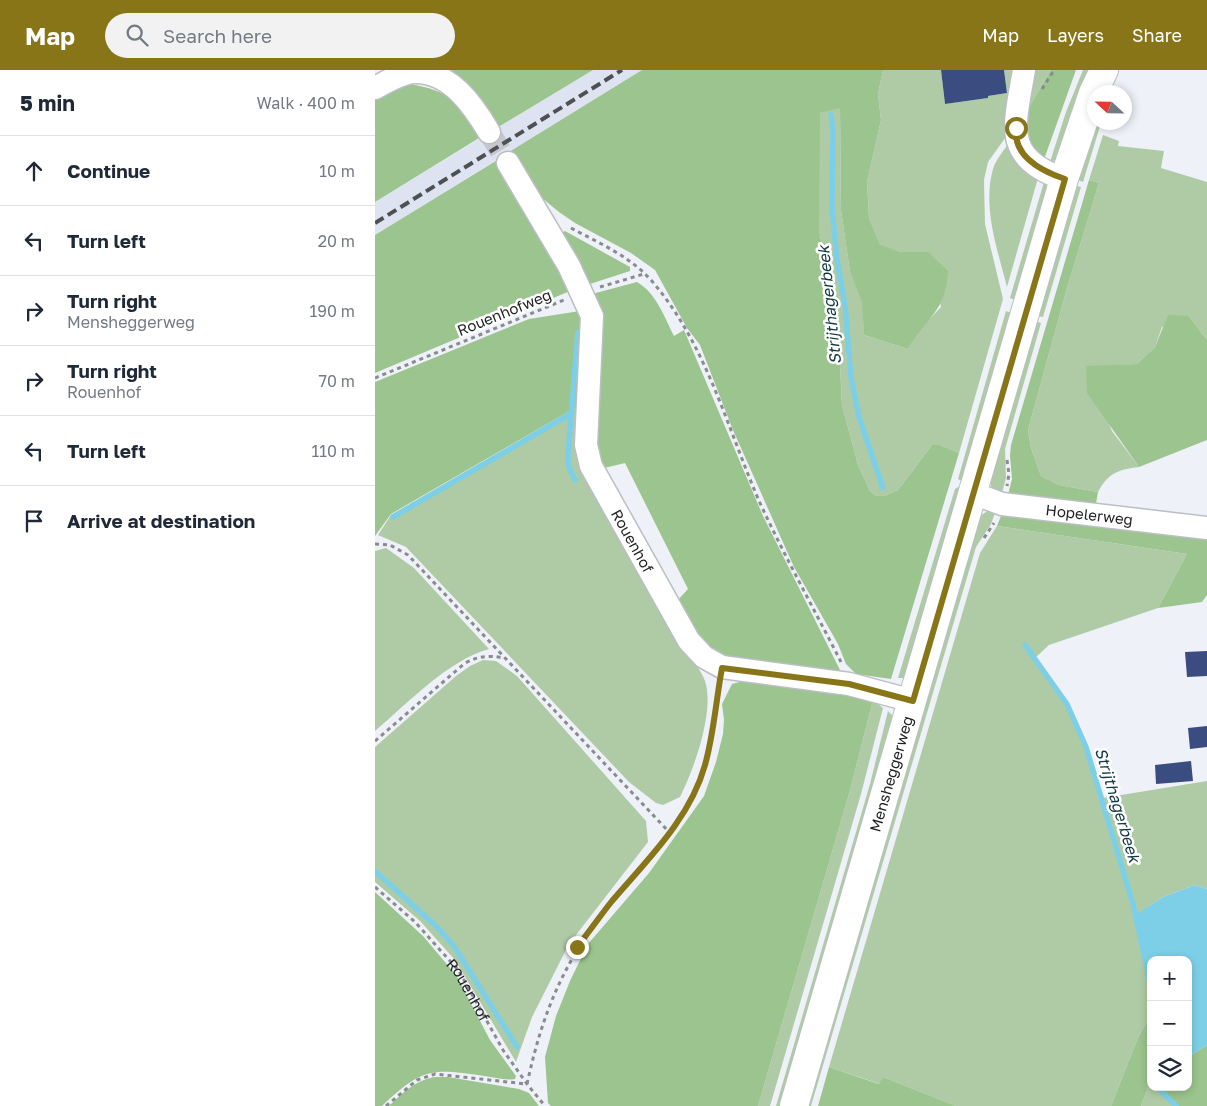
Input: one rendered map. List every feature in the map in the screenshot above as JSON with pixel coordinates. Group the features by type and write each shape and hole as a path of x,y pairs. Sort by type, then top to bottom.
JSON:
{"main road":[{"name":"Mensheggerweg","path":"794,1106 1065,179 1093,93 1104,70"}],"street":[{"path":"1024,70 1016,133 1022,153 1044,172 1065,179"},
{"path":"375,88 414,72 440,77 458,90 477,113 489,132"},
{"name":"Rouenhof","path":"509,163 541,214 592,316 586,445 591,466 689,641 704,657 722,668 849,684 913,701"},
{"name":"Hopelerweg","path":"973,493 1002,504 1207,528"}],"path":[{"path":"541,214 570,227 620,254 644,274 662,294 690,339 711,382 760,502 790,565 847,673 849,684"},
{"name":"Rouenhofweg","path":"375,378 582,293 644,274"},
{"path":"375,544 390,545 408,555 670,833"},
{"path":"375,741 465,663 477,657 491,655 505,658"},
{"path":"386,1106 417,1080 435,1074 527,1084 535,1048 555,988 577,947 610,903 670,833 695,792 705,766 722,668"},
{"name":"Rouenhof","path":"375,887 415,922 459,971 503,1050 545,1106"}],"shaded area":[{"path":"593,70 642,70 375,235 375,202"}],"green space":[{"path":"446,70 593,70 495,129"},
{"path":"642,70 883,70 878,94 881,120 867,182 869,218 880,245 901,252 928,252 948,271 944,296 908,349 864,335 862,302 850,272 841,210 840,108 820,113 819,230 838,327 842,405 858,465 870,491 876,496 884,496 898,490 932,445 940,445 959,453 891,679 856,674 846,664 838,644 794,567 733,430 700,345 687,328 655,270 631,253 575,223 559,212 537,194 509,152"},
{"path":"883,70 941,70 945,104 988,98 988,96 1007,93 1004,70 1018,70 1010,131 988,162 984,180 985,224 1003,299 959,453 940,445 932,445 898,490 884,496 876,496 870,491 858,465 842,405 838,327 819,230 819,113 840,107 841,210 850,272 863,302 864,335 908,349 918,331 941,307 928,252 901,252 880,246 869,218 867,182 881,120 878,94"},
{"path":"1029,70 1051,70 1022,119"},
{"path":"1051,70 1076,70 1042,165 1034,160 1022,119"},
{"path":"1083,70 1092,70 1061,158 1050,162 1066,112"},
{"path":"409,84 435,90 453,100 484,135 375,202 375,95"},
{"path":"1092,130 1099,130 1083,182 1076,179"},
{"path":"1103,135 1119,141 1118,146 1164,151 1161,168 1207,182 1207,340 1189,316 1162,327 1155,347 1137,364 1086,367 1112,431 1139,467 1125,469 1110,476 1098,492 1059,485 1041,476 1031,448 1028,430 1067,288 1099,183 1089,180"},
{"path":"1011,140 1038,178 1007,287 996,244 989,198 994,165"},
{"path":"499,159 570,291 375,373 375,235"},
{"path":"1089,180 1099,183 1067,288 1028,430 1031,448 1041,476 1059,485 1098,492 1095,509 1007,499 1012,479 1011,445"},
{"path":"1044,182 1050,193 1018,301 1010,298"},
{"path":"1074,185 1081,187 1043,317 1036,316"},
{"path":"565,231 630,267 630,271 587,285 561,233"},
{"path":"637,282 654,299 674,336 684,330 763,516 841,672 725,657 709,646 692,626 677,601 688,589 625,463 604,468 598,457 592,294"},
{"path":"580,311 583,325 580,405 391,514 375,536 375,382 529,319"},
{"path":"1006,311 1014,314 965,483 958,479"},
{"path":"1168,315 1189,316 1207,340 1207,440 1139,467 1087,393 1086,366 1137,364 1155,347"},
{"path":"1035,321 1041,323 1005,449 1006,478 1001,496 992,488 989,481"},
{"path":"580,405 579,436 686,651 705,681 707,708 697,756 680,797 663,805 656,803 629,782 406,547 378,535 391,515"},
{"path":"958,487 963,490 908,674 904,678 898,678 955,489"},
{"path":"989,510 996,510 991,524 976,547 811,1106 805,1106 977,518"},
{"path":"1003,511 1207,537 1207,595 1202,602 1158,608 1187,554 997,526"},
{"path":"997,526 1187,554 1158,608 1049,645 1035,658 1067,704 1086,747 1103,798 1207,781 1207,889 1195,885 1163,897 1136,915 1147,968 1147,1022 1139,1035 1111,1106 956,1106 883,1077 880,1084 829,1067 980,553"},
{"path":"386,548 414,568 489,649 473,655 443,673 375,731 375,551"},
{"path":"483,660 496,661 517,676 646,821 648,842 569,944 532,1017 516,1062 455,960 420,921 375,882 375,747 456,676"},
{"path":"743,681 866,697 873,700 849,794 758,1106 551,1106 548,1103 545,1057 556,1016 570,981 588,944 649,873 704,796 716,762 723,734 722,704 732,684"},
{"path":"873,700 883,708 861,794 770,1106 758,1106 849,794"},
{"path":"888,711 893,716 782,1106 776,1106 870,784"},
{"path":"375,892 423,936 456,975 490,1040 516,1076 515,1079 451,1072 428,1074 407,1084 382,1106 375,1106"},
{"path":"1147,1022 1147,1090 1141,1106 1111,1106 1139,1035"},
{"path":"1207,1045 1207,1106 1176,1106 1161,1091 1192,1091 1192,1054"},
{"path":"829,1067 879,1084 883,1077 956,1106 818,1106"},
{"path":"434,1077 448,1077 519,1089 529,1093 539,1106 389,1106 410,1088 421,1081"},
{"path":"1147,1090 1161,1091 1176,1106 1141,1106"}],"water":[{"path":"1195,885 1207,889 1207,1045 1192,1054 1192,956 1147,956 1147,969 1135,915 1163,897"}],"building":[{"path":"941,70 1004,70 1007,93 988,96 988,98 945,104"},
{"path":"1207,651 1207,676 1187,677 1185,652"},
{"path":"1207,726 1207,747 1190,749 1188,728"},
{"path":"1191,761 1193,781 1156,784 1155,765"}],"waterway":[{"name":"Strijthagerbeek","path":"831,115 833,131 832,208 837,260 845,305 851,378 859,417 883,488"},
{"path":"575,480 569,467 568,454 578,332"},
{"path":"393,517 572,413"},
{"name":"Strijthagerbeek","path":"1025,645 1067,704 1086,747 1133,904 1147,969"},
{"path":"375,871 437,927 454,946 517,1047"},
{"name":"Strijthagerbeek","path":"1161,1091 1176,1106"}],"tunnel":[{"path":"489,132 508,163"}],"railway":[{"path":"375,223 622,70"}],"route":[{"path":"577,947 610,903 670,833 695,792 705,766 712,734 722,668 849,684 913,701 1065,179 1044,172 1022,153 1016,128"}]}
